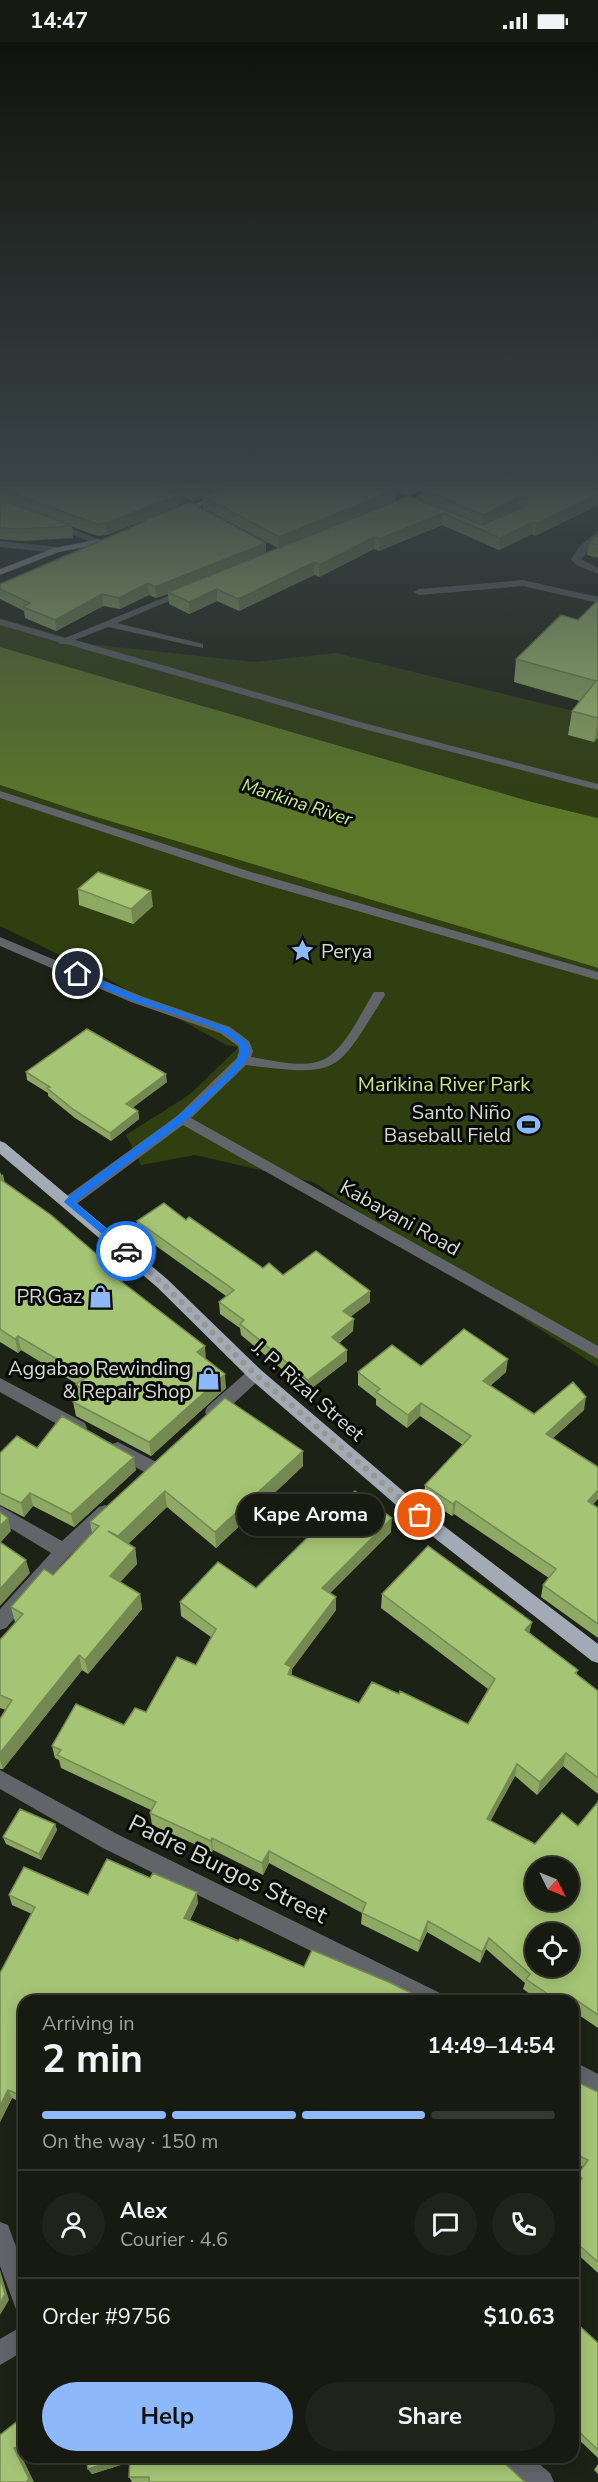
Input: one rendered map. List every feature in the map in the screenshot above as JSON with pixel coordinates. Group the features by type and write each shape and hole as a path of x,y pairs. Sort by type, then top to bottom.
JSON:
{"main road":[{"name":"J. P. Rizal Street","path":"0,1146 162,1283 255,1374 438,1531 598,1655"}],"street":[{"path":"63,642 171,598"},
{"path":"0,622 63,642 360,725 598,787"},
{"path":"107,624 199,646"},
{"path":"0,794 247,874 598,976"},
{"path":"0,941 136,999 225,1030 244,1044 246,1051 243,1060 182,1119 69,1202"},
{"path":"243,1060 310,1067 328,1063 352,1036 379,995"},
{"name":"Kabayani Road","path":"182,1119 598,1353"},
{"path":"204,1421 255,1374"},
{"path":"0,1384 96,1437 157,1464 136,1483"},
{"path":"0,1622 63,1551 120,1498"},
{"path":"0,1513 63,1551"},
{"name":"Padre Burgos Street","path":"0,1779 110,1841 423,1995"},
{"path":"579,2075 598,2086"},
{"path":"0,2233 18,2284"},
{"path":"0,2353 18,2341"},
{"path":"519,2463 541,2482"}],"green space":[{"path":"0,618 89,644 254,662 336,653 598,717 598,818 532,802 0,647"},
{"name":"Marikina River Park","path":"0,785 93,816 598,968 598,1367 313,1182 195,1155 141,1165 126,1135 189,1095 239,1047 226,1045 97,973 0,926"}],"water":[{"name":"Marikina River","path":"0,647 532,802 598,818 598,968 93,816 0,785"}],"building":[{"path":"19,598 95,598 55,620 23,607 30,603"},
{"path":"180,598 198,598 189,602"},
{"path":"598,600 598,718 572,711 596,681 516,659 561,615 578,620"},
{"path":"98,872 151,891 131,909 78,889"},
{"path":"87,1029 166,1074 126,1104 138,1111 110,1133 74,1110 47,1088 50,1087 26,1072"},
{"path":"0,1179 51,1215 122,1276 118,1279 205,1346 197,1352 225,1374 149,1442 73,1402 83,1390 76,1384 87,1377 18,1336 15,1339 0,1329"},
{"path":"164,1203 186,1220 189,1217 263,1268 269,1263 283,1275 316,1251 370,1291 343,1311 354,1319 332,1337 347,1350 308,1380 240,1324 244,1320 219,1302 234,1290 137,1221"},
{"path":"464,1329 508,1359 483,1381 534,1414 573,1382 586,1397 546,1434 598,1467 598,1490 588,1501 598,1508 598,1624 543,1585 556,1569 456,1501 453,1504 425,1485 471,1436 421,1403 408,1415 376,1392 380,1389 358,1372 392,1345 421,1366"},
{"path":"225,1398 303,1451 215,1532 165,1491 118,1536 108,1531 135,1548 110,1576 140,1594 85,1660 79,1655 0,1753 0,1719 12,1700 0,1695 0,1640 23,1614 11,1607 44,1569 53,1575 99,1526 90,1522"},
{"path":"62,1416 134,1457 71,1514 30,1493 21,1503 0,1493 0,1453 17,1436 37,1448"},
{"path":"355,1491 392,1518 322,1588 336,1597 285,1664 291,1667 288,1674 359,1703 372,1682 399,1694 400,1691 468,1724 495,1679 382,1594 428,1546 532,1622 525,1630 578,1670 575,1673 598,1691 598,1778 566,1753 540,1782 517,1764 487,1819 535,1844 562,1813 578,1826 598,1802 598,2015 579,2002 579,1995 549,1995 526,1979 528,1977 579,1977 579,1923 525,1923 525,1970 489,1938 482,1952 428,1921 420,1941 362,1913 366,1903 269,1851 262,1863 212,1838 211,1841 150,1813 156,1802 57,1755 61,1750 52,1746 76,1704 124,1725 135,1708 146,1712 177,1657 196,1665 216,1629 180,1602 218,1562 256,1588"},
{"path":"0,1512 8,1518 0,1526"},
{"path":"0,1542 26,1560 0,1589"},
{"path":"20,1809 55,1824 39,1854 3,1837"},
{"path":"107,1859 150,1878 153,1873 197,1892 184,1918 304,1967 312,1950 415,1995 18,1995 18,2094 8,2090 0,2106 0,1973 35,1907 9,1895 24,1867 88,1895"},
{"path":"579,2083 598,2092 598,2262 579,2245 579,2182 582,2178 579,2173 588,2160 579,2156"},
{"path":"0,2277 5,2294 0,2303"},
{"path":"579,2326 598,2343 598,2450 579,2432"},
{"path":"18,2421 18,2447 14,2448 18,2463 21,2463 29,2479 26,2482 0,2482 0,2435"},
{"path":"87,2463 107,2463 88,2469"},
{"path":"130,2463 504,2463 525,2482 149,2482 149,2477 129,2477"}],"way so far":[{"path":"126,1251 255,1374 420,1515"}],"place":[{"name":"Perya","path":"303,951"},
{"name":"Santo Niño Baseball Field","path":"529,1124"},
{"name":"PR Gaz","path":"100,1296"},
{"name":"Aggabao Rewinding & Repair Shop","path":"209,1379"},
{"name":"Kape Aroma","path":"420,1515"}],"route":[{"path":"78,974 136,999 225,1030 244,1044 246,1051 243,1060 232,1072 182,1119 69,1202 126,1251"}]}
